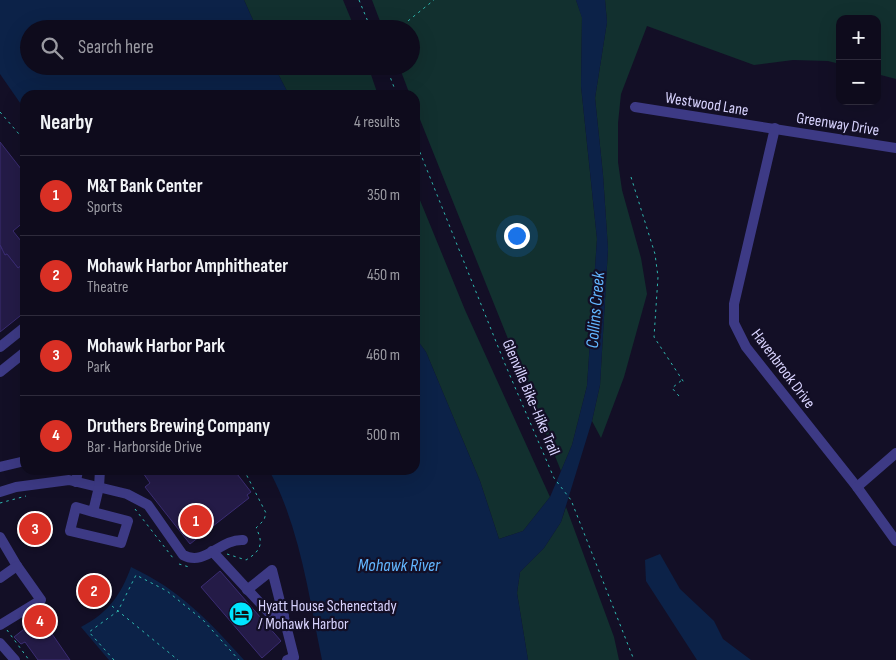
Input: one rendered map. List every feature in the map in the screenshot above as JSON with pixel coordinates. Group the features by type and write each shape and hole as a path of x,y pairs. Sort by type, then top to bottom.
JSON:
{"street":[{"name":"Westwood Lane","path":"634,107 775,128"},
{"name":"Greenway Drive","path":"775,128 896,148"},
{"name":"Havenbrook Drive","path":"775,128 734,304 734,323 746,347 857,487 896,541"},
{"path":"0,347 20,331"},
{"path":"0,372 20,356"},
{"path":"857,487 896,453"},
{"path":"0,467 20,462"},
{"path":"76,482 77,475"},
{"path":"93,512 100,475"},
{"path":"0,492 48,482 76,482 127,494 148,505 183,555 197,559 215,555 229,542 243,540"},
{"path":"76,508 93,512 128,521 121,543 70,531 76,508"},
{"path":"0,537 17,566 41,600 3,626"},
{"path":"215,555 272,616 284,616"},
{"path":"0,578 17,566"},
{"path":"247,590 272,570 294,658 287,660"},
{"path":"0,643 15,660"}],"path":[{"path":"359,0 367,20"},
{"path":"409,20 434,0"},
{"path":"389,75 395,90"},
{"path":"0,112 20,135"},
{"name":"Glenville Bike-Hike Trail","path":"420,153 472,285 554,478 571,500 634,660"},
{"path":"631,177 655,254 658,277 654,337 686,384"},
{"path":"679,396 672,388 682,380"},
{"path":"215,555 227,553 235,558 246,560 256,554 261,546 261,537 256,528 264,520 266,513 247,475"},
{"path":"134,508 180,565 194,567"},
{"path":"114,660 89,632 118,611 136,575 174,596 203,620 239,660"},
{"path":"112,606 178,660"},
{"path":"3,626 29,660"}],"green space":[{"path":"244,0 343,0 351,20 253,20"},
{"path":"372,0 576,0 582,17 581,86 597,239 587,386 572,445 561,471 420,119 420,90 408,90 402,75 420,75 420,20 380,20"},
{"path":"605,0 896,0 896,79 881,75 881,15 836,15 836,63 793,60 754,65 647,26 621,94 618,123 618,162 622,190 641,258 647,294 624,377 601,438 592,421 600,385 608,249 595,98 607,22"},
{"path":"279,75 371,75 376,90 286,90"},
{"path":"420,200 465,310 550,497 523,531 499,539 480,481 426,352 420,344"},
{"path":"566,507 614,637 619,660 528,660 517,593 520,572 544,548 561,522"}],"water":[{"path":"0,0 244,0 253,20 20,20 20,75 279,75 286,90 20,90 20,103 0,74"},
{"name":"Mohawk River","path":"576,0 605,0 607,22 595,98 608,249 600,385 592,421 561,522 544,548 520,572 517,593 528,660 322,660 308,587 296,539 289,515 272,475 420,475 420,344 426,352 480,481 499,539 523,531 550,497 572,445 587,386 597,239 581,86 582,18"},
{"path":"660,554 680,589 714,621 723,639 751,660 697,660 646,581 645,560"},
{"path":"131,567 179,596 205,619 244,660 109,660 81,627 99,616 118,595"}],"building":[{"path":"0,142 20,168 20,225 13,231 20,240 20,267 18,268 7,254 5,255 0,245"},
{"path":"0,245 5,255 7,254 18,268 20,267 20,316 0,332"},
{"path":"144,475 238,475 251,492 247,495 249,498 190,544 145,487 150,483"},
{"name":"Hyatt House Schenectady / Mohawk Harbor","path":"220,571 281,641 262,658 201,587"},
{"path":"43,614 51,625 48,628 70,660 38,660 25,642 21,644 14,637"}],"place":[{"name":"M&T Bank Center","path":"196,521"},
{"name":"Mohawk Harbor Park","path":"35,529"},
{"name":"Mohawk Harbor Amphitheater","path":"94,591"},
{"name":"Hyatt House Schenectady / Mohawk Harbor","path":"241,614"},
{"name":"Druthers Brewing Company","path":"40,621"}],"water label":[{"name":"Collins Creek","path":"595,310"}]}
